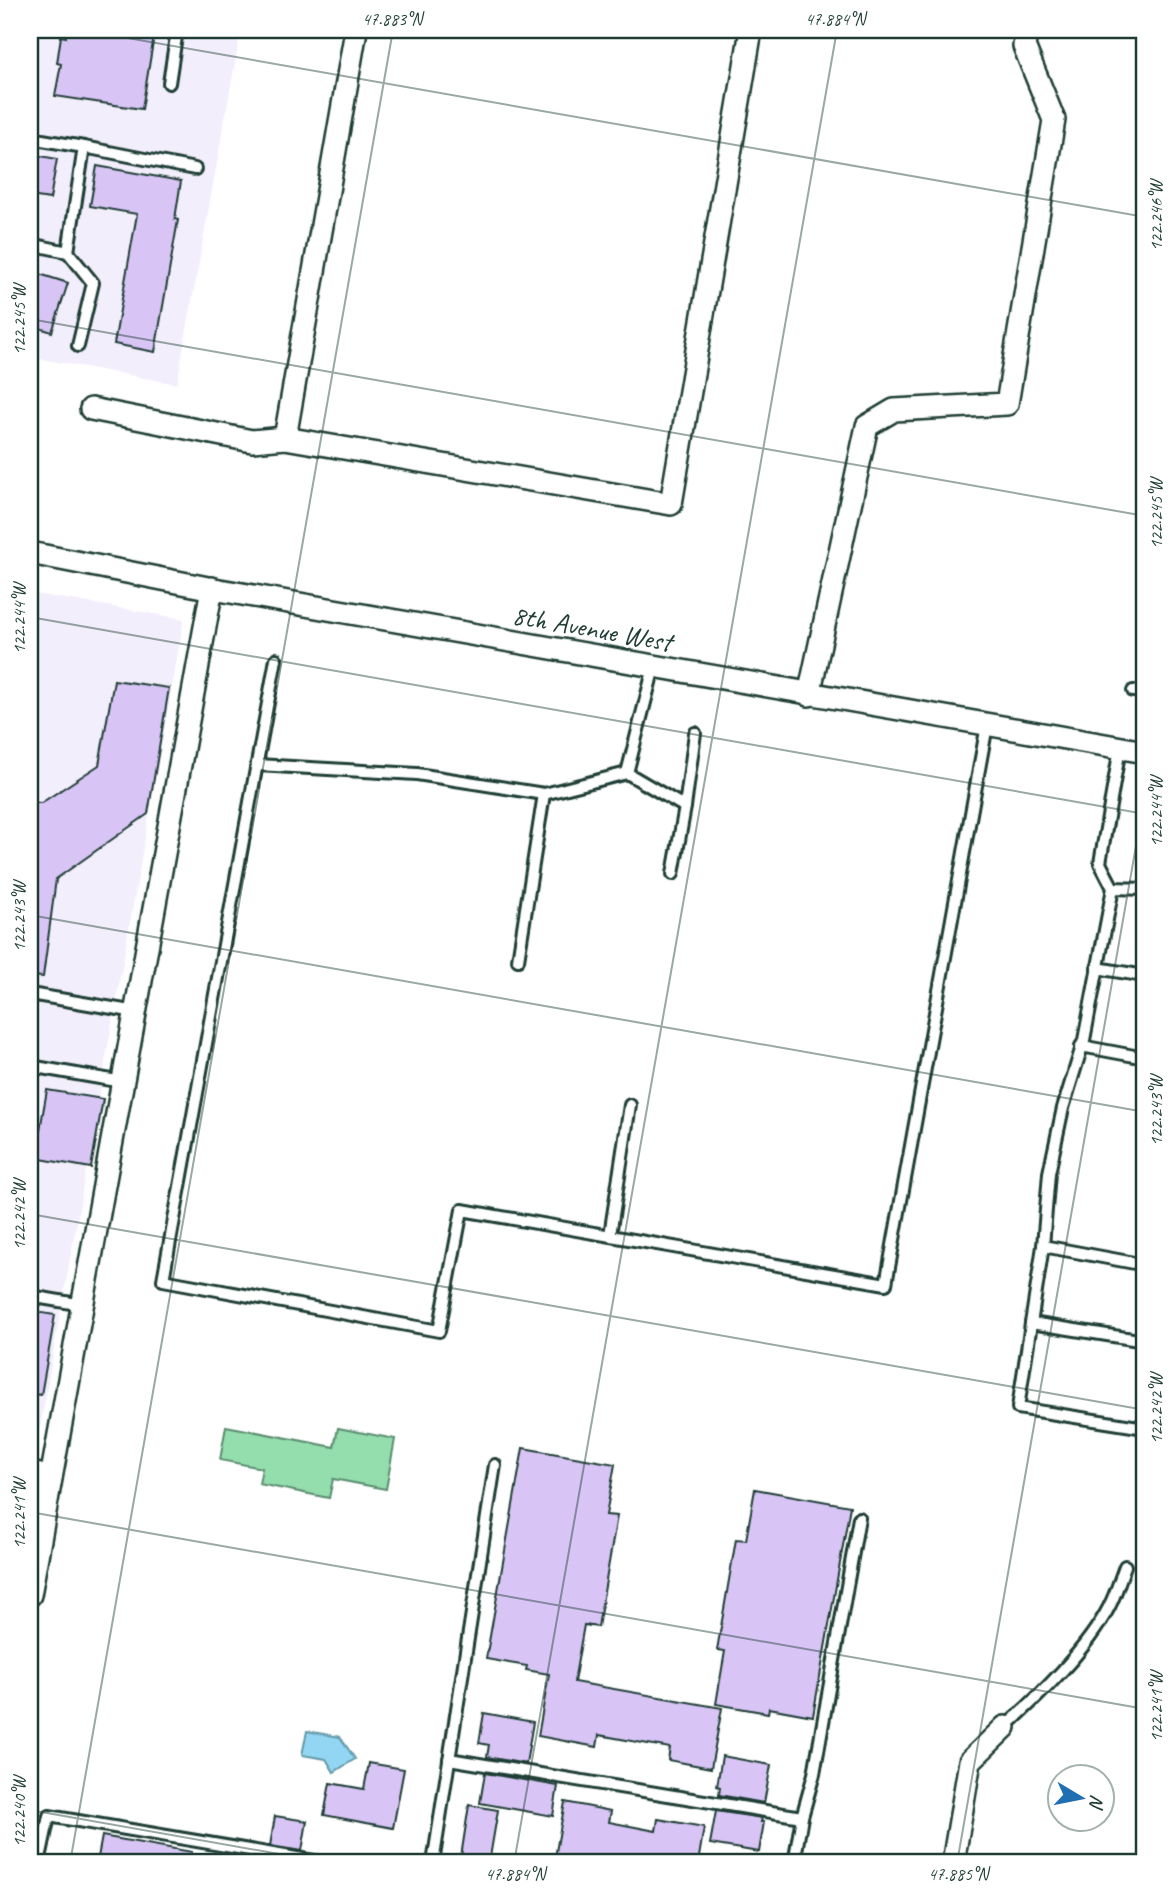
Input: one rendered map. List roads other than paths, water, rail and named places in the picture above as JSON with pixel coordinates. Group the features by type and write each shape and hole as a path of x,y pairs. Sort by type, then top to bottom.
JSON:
{"street":[{"path":"285,438 356,30"},
{"path":"91,409 252,441 285,438 671,504 751,30"},
{"path":"809,695 867,426 894,410 1007,404 1054,120 1024,46 1027,30"},
{"name":"8th Avenue West","path":"30,553 809,695 1145,752"},
{"path":"30,1595 212,588"},
{"path":"30,1473 51,1477"},
{"path":"953,1863 970,1761 1005,1727"}],"lane":[{"path":"169,83 177,30"},
{"path":"30,138 195,169"},
{"path":"68,252 84,147"},
{"path":"30,244 68,252 93,284 78,346"},
{"path":"276,659 163,1280 439,1331 462,1210 886,1284 987,725"},
{"path":"627,773 654,667"},
{"path":"1133,691 1145,692"},
{"path":"673,873 695,733"},
{"path":"1120,748 1101,863 1113,888 1082,1046 1063,1108 1049,1173 1043,1246 1018,1408 1145,1428"},
{"path":"257,765 416,774 544,794 627,773 685,807"},
{"path":"518,960 544,794"},
{"path":"1113,888 1145,889"},
{"path":"1097,968 1145,976"},
{"path":"30,994 135,1012"},
{"path":"1082,1046 1145,1058"},
{"path":"30,1066 123,1082"},
{"path":"610,1236 630,1105"},
{"path":"1043,1246 1145,1265"},
{"path":"30,1296 83,1305"},
{"path":"1031,1322 1145,1341"},
{"path":"433,1863 495,1465"},
{"path":"794,1863 802,1817 814,1773 859,1518"},
{"path":"1005,1727 1060,1674 1099,1624 1110,1606 1125,1566"},
{"path":"449,1759 802,1817"},
{"path":"39,1863 49,1816 326,1863"}],"water":[{"path":"307,1731 340,1737 355,1759 334,1772 326,1759 302,1755"}]}
